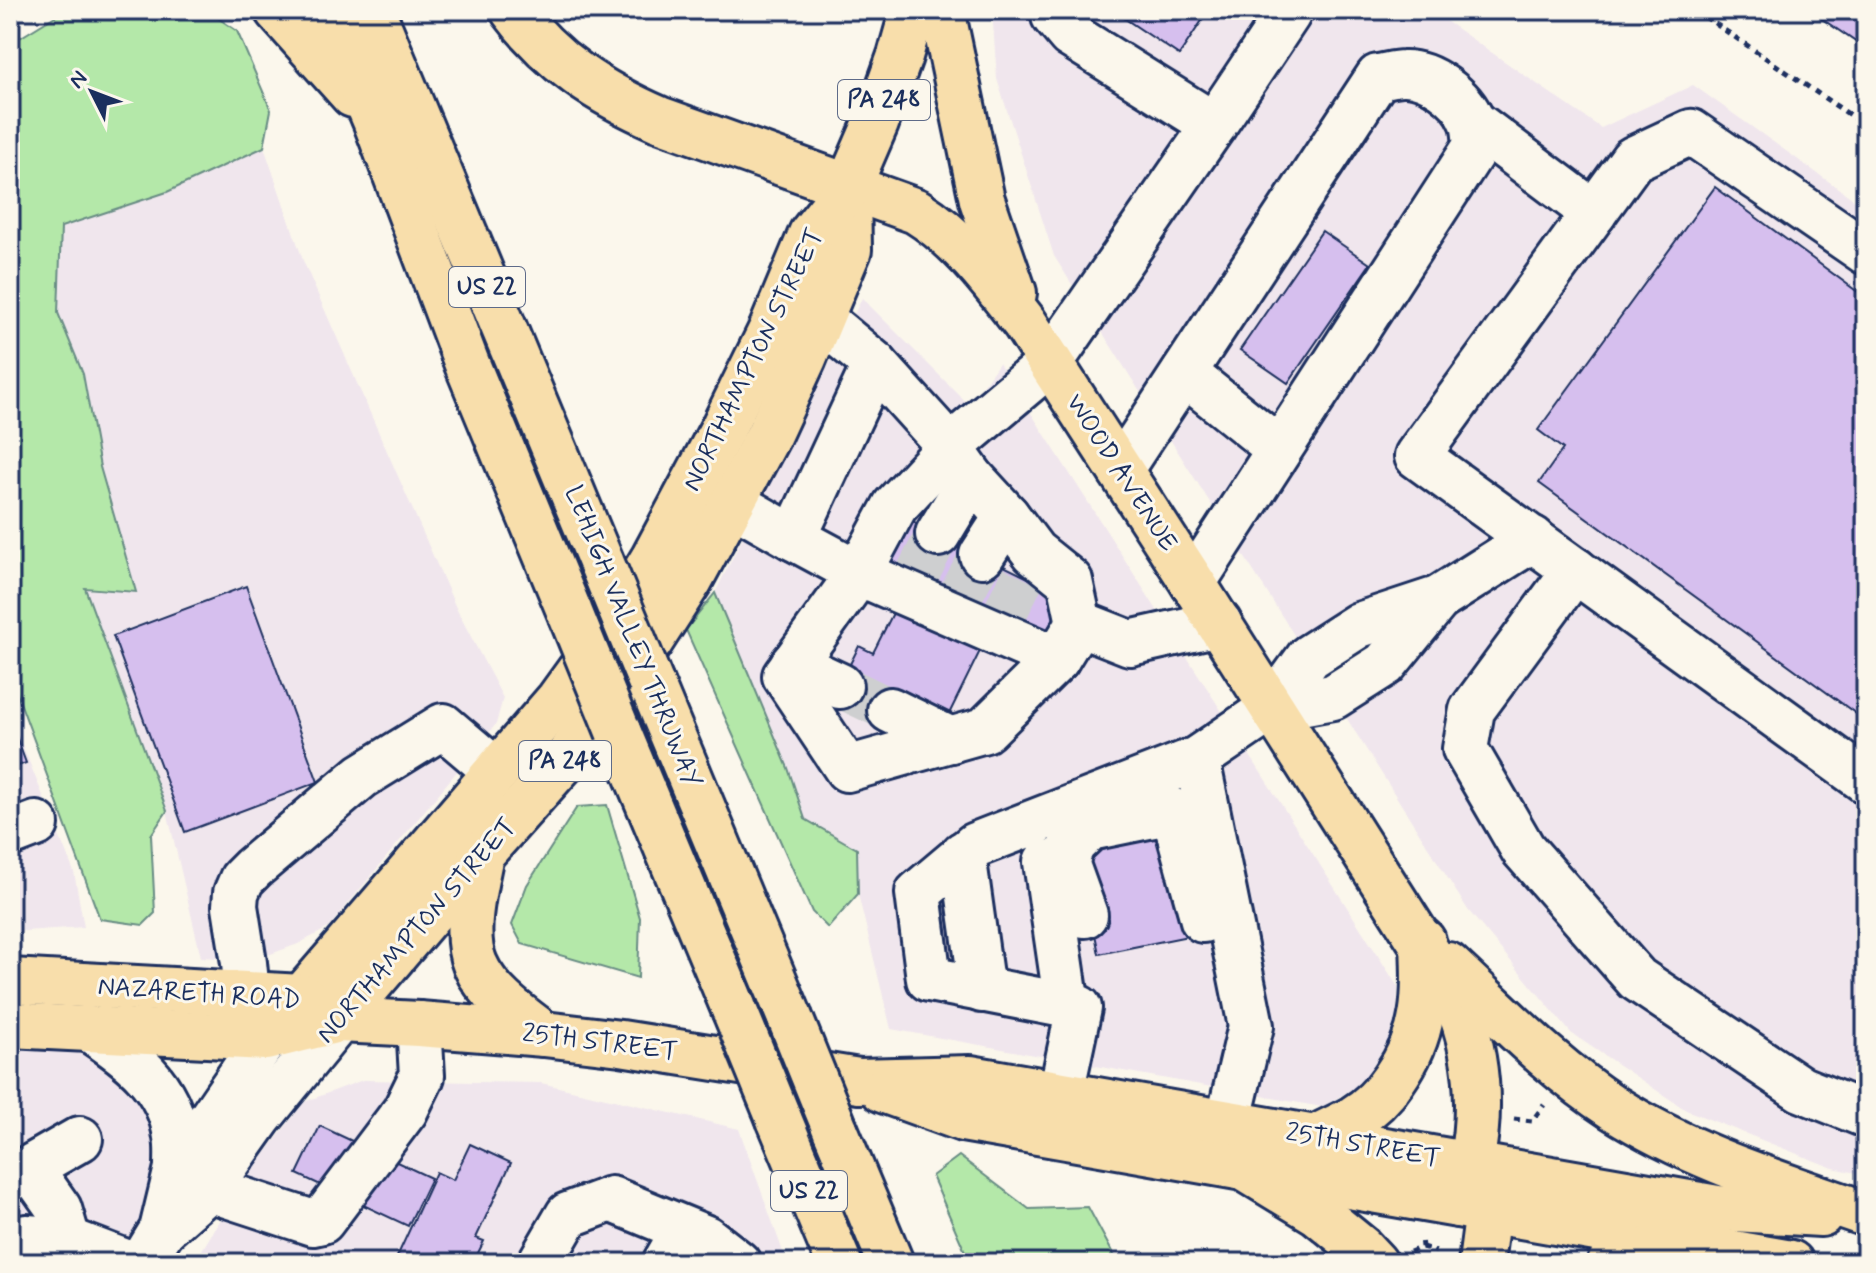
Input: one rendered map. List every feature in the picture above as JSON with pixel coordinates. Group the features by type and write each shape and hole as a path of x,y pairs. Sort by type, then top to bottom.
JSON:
{"main road":[{"path":"277,10 375,120"},
{"name":"LEHIGH VALLEY THRUWAY","path":"329,10 375,120 467,364 839,1263"},
{"name":"LEHIGH VALLEY THRUWAY","path":"372,10 891,1263"},
{"name":"WOOD AVENUE","path":"513,10 543,46 599,90 659,119 916,211 932,221 978,265 1024,322 1423,941 1452,991 1463,1015 1476,1067 1473,1193"},
{"name":"NORTHAMPTON STREET","path":"266,1038 559,699 622,610 724,426 771,330 811,234 848,188 876,123 913,10"},
{"path":"942,10 982,200 1024,322"},
{"name":"NORTHAMPTON STREET","path":"339,1020 566,759 650,642 690,580 768,436 849,250 848,188"},
{"path":"481,854 470,904 469,926 474,963 501,999 544,1034"},
{"path":"1315,1138 1355,1118 1372,1104 1386,1091 1408,1058 1421,1023 1424,1002 1423,941"},
{"path":"1423,941 1545,1055 1615,1109 1724,1164 1866,1215"},
{"name":"NAZARETH ROAD","path":"10,981 302,997 339,1020"},
{"name":"NAZARETH ROAD","path":"10,1025 266,1038 339,1020"},
{"name":"25TH STREET","path":"339,1020 544,1034 621,1043 859,1081 970,1078 1061,1093 1315,1138 1473,1193 1670,1242 1791,1263"},
{"name":"25TH STREET","path":"859,1081 963,1119 1244,1168 1473,1193 1866,1215"},
{"path":"1244,1168 1318,1213 1351,1239 1389,1259"},
{"path":"1436,1254 1473,1193"},
{"path":"1473,1193 1481,1263"},
{"path":"1610,1263 1670,1242"}],"street":[{"path":"1054,10 1054,16 1070,35 1214,125"},
{"path":"821,319 875,364 961,462 1007,516 1028,564 1070,581 1068,641 985,730 847,769 785,676 859,573 895,506 961,462 1050,363 1214,125 1288,14 1286,10"},
{"path":"1120,470 1378,77 1405,72 1426,78 1462,103 1473,122 1476,146 1193,583"},
{"path":"1473,122 1594,213"},
{"path":"1866,252 1691,132 1633,159 1417,456 1866,781"},
{"path":"794,538 875,364"},
{"path":"1184,373 1279,449"},
{"path":"938,534 961,462"},
{"path":"733,503 859,573 912,585 999,625 1068,641 1130,643 1219,623"},
{"path":"982,555 1007,516"},
{"path":"1073,1007 929,979 918,893 975,845 1197,759 1272,708 1333,697 1385,664 1438,599 1533,539"},
{"path":"1575,570 1472,710 1465,749 1523,849 1637,979 1801,1089 1866,1115"},
{"path":"793,664 840,686"},
{"path":"890,710 951,740"},
{"path":"247,993 235,906 242,879 253,868 362,776 443,726 496,771"},
{"path":"1197,759 1251,1026 1228,1123"},
{"path":"1061,1093 1087,923 1067,865 1074,843 1090,828 1173,811 1202,918 1240,971"},
{"path":"1040,820 1073,1007"},
{"name":"NORTHAMPTON STREET","path":"193,1178 260,1117 339,1020"},
{"path":"89,1029 132,1058 161,1093 193,1178 313,1223 322,1221 405,1111 422,1076 419,1024"},
{"name":"NORTHAMPTON STREET","path":"152,1246 193,1178 266,1038"},
{"path":"80,1139 20,1174 59,1209 40,1246 128,1263"},
{"path":"540,1263 568,1215 611,1199 674,1246 706,1238 738,1263"}],"path":[{"path":"1695,10 1866,126"},
{"path":"1534,1131 1532,1121 1547,1102"},
{"path":"1513,1119 1532,1121"},
{"path":"1389,1259 1436,1254 1420,1230"}],"shaded area":[{"path":"992,10 1430,10 1601,128 1693,85 1866,208 1866,1175 1833,1168 1686,1110 1571,1033 1468,910 1054,256 997,79"},
{"path":"264,147 304,263 457,610 503,698 496,724 328,928 298,944 254,960 201,957 167,811 84,587 135,592 100,467 83,374 58,313 61,226 167,192"},
{"path":"862,298 969,405 999,363 1398,987 1396,1029 1361,1084 1322,1107 891,1029 858,894 857,849 805,819 788,768 715,593"},
{"path":"10,715 74,872 84,927 10,932"},
{"path":"10,1025 89,1029 171,1115 142,1263 10,1263"},
{"path":"363,1080 541,1083 739,1129 787,1263 194,1263 243,1183 304,1102"}],"green space":[{"path":"65,10 206,10 237,31 271,110 264,147 167,192 61,227 58,313 83,374 100,467 136,592 85,588 167,811 151,835 155,913 143,925 100,919 10,675 10,44"},
{"path":"715,593 788,768 805,819 857,849 858,894 828,928 812,912 686,630"},
{"path":"607,805 640,918 638,978 522,944 512,925 527,885 577,807"},
{"path":"959,1156 1029,1209 1088,1207 1118,1263 970,1263 932,1176"}],"building":[{"path":"1112,10 1209,10 1179,55"},
{"path":"1809,10 1866,10 1866,49"},
{"path":"1715,187 1866,298 1866,721 1539,483 1563,449 1538,430"},
{"path":"1322,231 1370,264 1288,383 1240,350"},
{"path":"912,521 1065,596 1044,637 891,562"},
{"path":"246,586 318,782 185,832 113,636"},
{"path":"896,607 981,649 948,716 883,723 833,698 859,646 873,653"},
{"path":"10,720 26,763 10,769"},
{"path":"1167,832 1188,936 1099,954 1078,850"},
{"path":"320,1126 431,1178 408,1226 297,1174"},
{"path":"470,1144 511,1163 476,1238 484,1241 473,1263 404,1263 396,1259 436,1172 453,1180"}],"tunnel":[{"path":"917,575 938,534"},
{"path":"960,596 982,555"},
{"path":"1003,617 1023,576"},
{"path":"840,686 890,710"}]}
